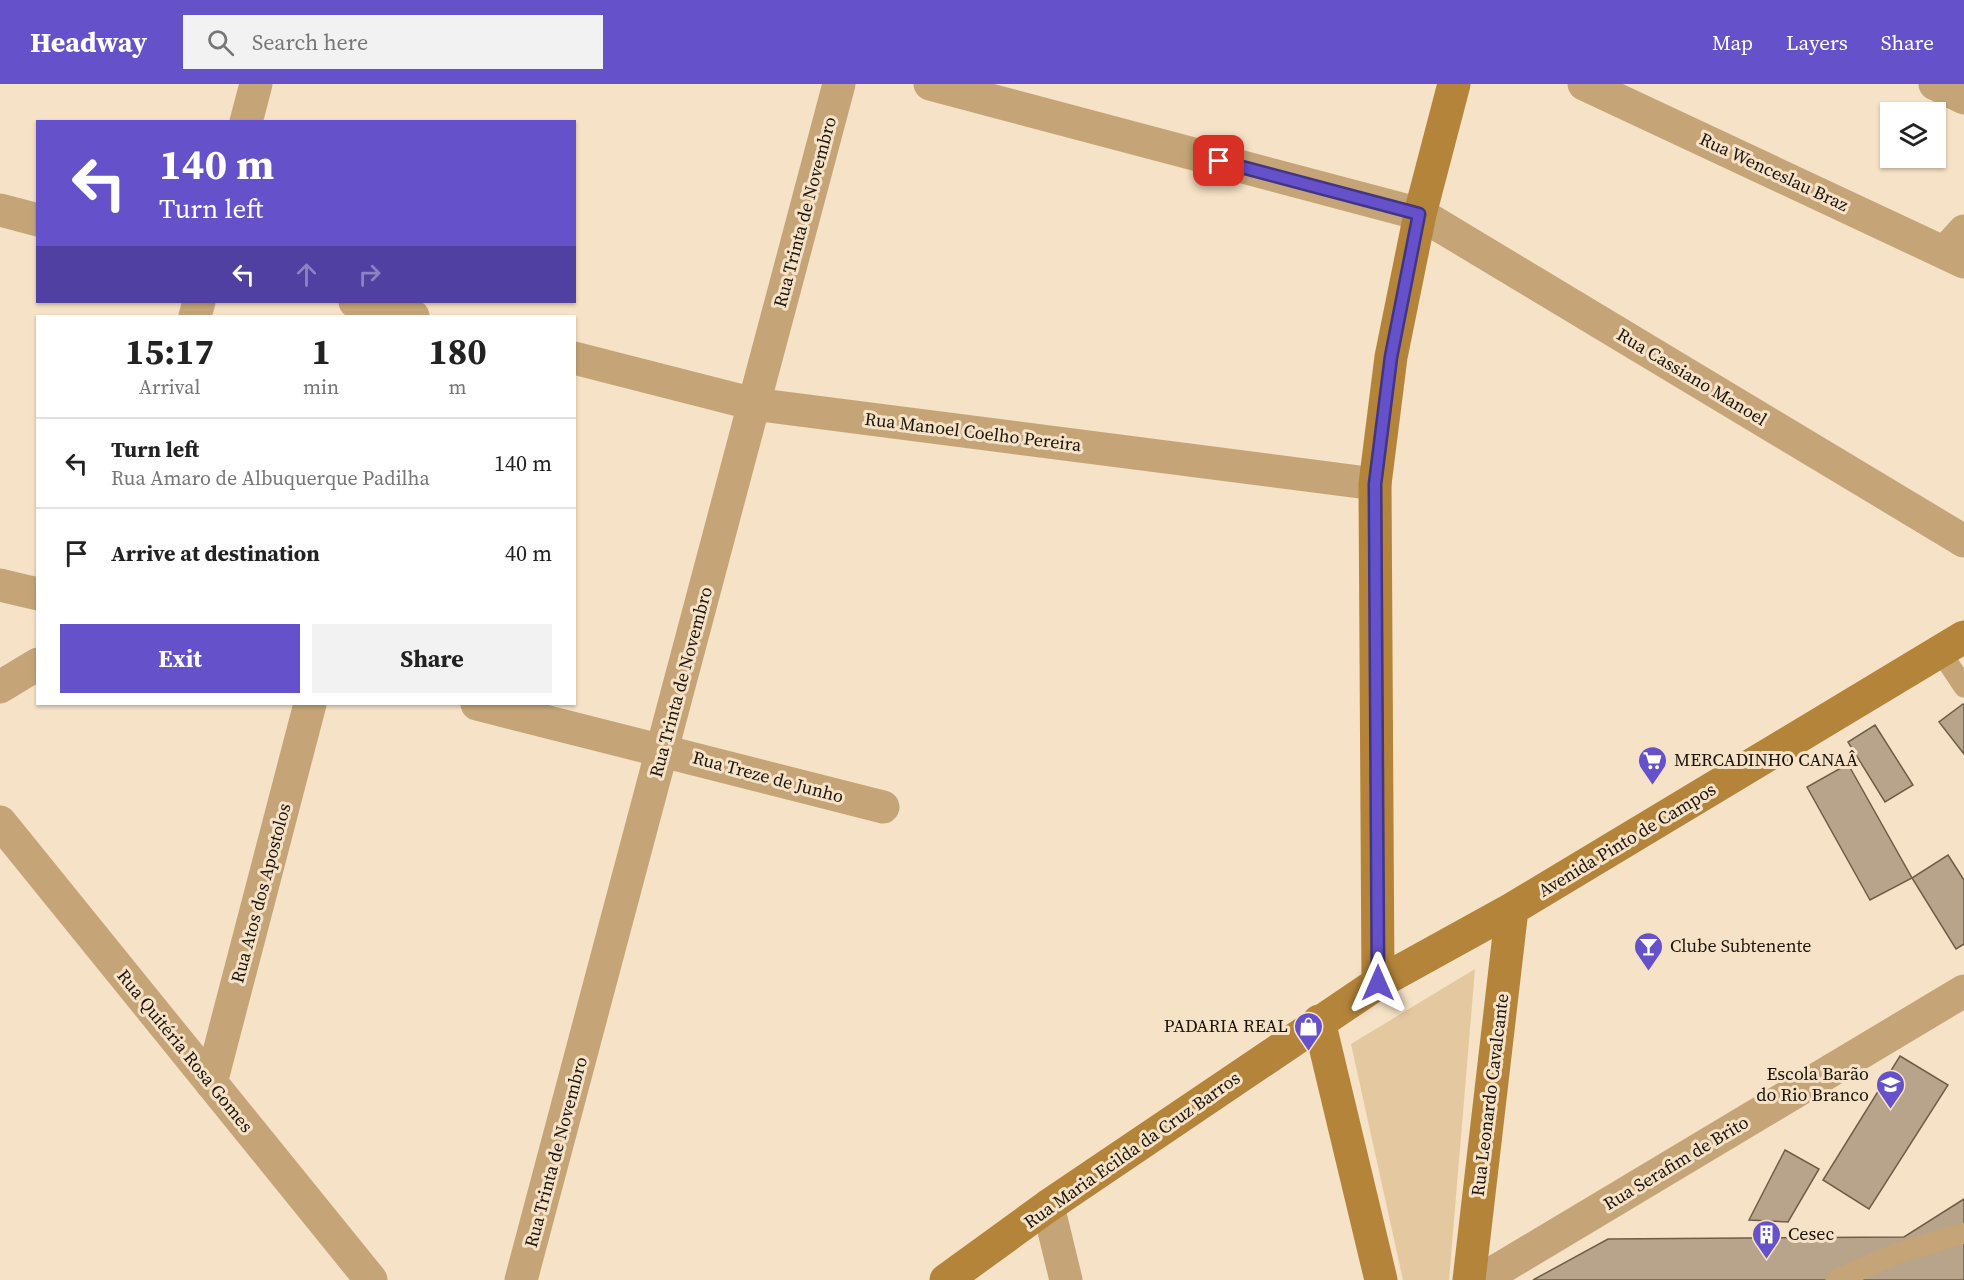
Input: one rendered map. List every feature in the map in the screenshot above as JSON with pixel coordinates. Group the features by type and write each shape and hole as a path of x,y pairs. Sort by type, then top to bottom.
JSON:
{"street":[{"path":"247,120 256,84"},
{"name":"Rua Trinta de Novembro","path":"521,1280 839,84"},
{"name":"Rua Cassiano Manoel","path":"930,84 1419,214 1964,541"},
{"path":"1378,983 1375,484 1391,357 1419,214 1454,84"},
{"name":"Rua Wenceslau Braz","path":"1584,84 1958,248"},
{"path":"1935,84 1964,98"},
{"path":"0,210 36,219"},
{"path":"359,303 409,315"},
{"name":"Rua Manoel Coelho Pereira","path":"576,359 754,404 1375,484"},
{"path":"0,585 36,594"},
{"name":"Avenida Pinto de Campos","path":"1319,1022 1378,983 1512,909 1952,644"},
{"path":"0,687 36,665"},
{"name":"Rua Atos dos Apostolos","path":"211,1083 310,705"},
{"name":"Rua Treze de Junho","path":"481,705 883,807"},
{"name":"Rua Quitéria Rosa Gomes","path":"0,822 371,1280"},
{"name":"Rua Leonardo Cavalcante","path":"1469,1280 1512,909"},
{"name":"Rua Serafim de Brito","path":"1481,1280 1964,991"},
{"path":"1319,1022 1381,1280"},
{"name":"Rua Maria Ecilda da Cruz Barros","path":"946,1280 1048,1206 1319,1022"},
{"path":"1048,1206 1066,1280"}],"lane":[{"path":"1952,644 1964,687"},
{"path":"1836,1280 1898,1253 1964,1233"}],"shaded area":[{"path":"1475,969 1449,1280 1403,1280 1351,1044"}],"building":[{"path":"1964,705 1964,754 1939,722"},
{"path":"1875,725 1913,785 1885,802 1848,742"},
{"path":"1848,764 1912,878 1870,900 1807,787"},
{"path":"1948,855 1964,880 1964,944 1956,949 1912,878"},
{"path":"1900,1056 1948,1085 1869,1209 1823,1180"},
{"path":"1785,1150 1819,1169 1788,1222 1749,1220"},
{"name":"Cesec","path":"1964,1199 1964,1280 1533,1280 1608,1239 1904,1237"}],"place":[{"name":"MERCADINHO CANAÂ","path":"1653,786"},
{"name":"Clube Subtenente","path":"1649,972"},
{"name":"PADARIA REAL","path":"1309,1052"},
{"name":"Escola Barão do Rio Branco","path":"1890,1110"},
{"name":"Cesec","path":"1767,1260"}],"route":[{"path":"1219,161 1419,214 1391,357 1375,484 1378,983"}]}
